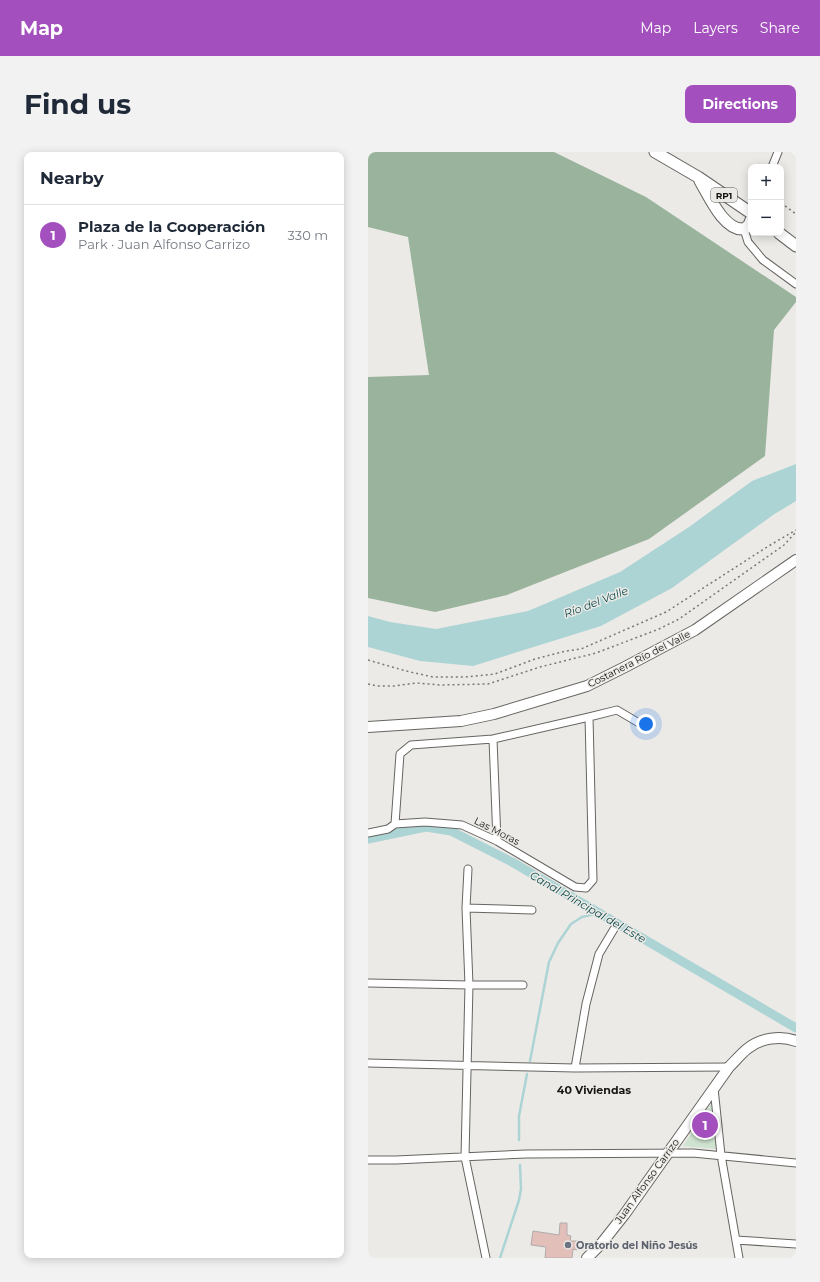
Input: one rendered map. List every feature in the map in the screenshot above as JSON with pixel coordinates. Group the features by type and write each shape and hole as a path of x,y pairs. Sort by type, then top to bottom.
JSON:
{"main road":[{"name":"RP1","path":"655,152 698,177 748,211"},
{"path":"698,177 723,218 729,224 736,228 748,224"},
{"path":"783,236 796,246"},
{"name":"Costanera Río del Valle","path":"368,727 461,721 494,714 587,686 695,630 796,560"},
{"name":"Juan Alfonso Carrizo","path":"587,1258 601,1244 624,1215 729,1067 748,1048 760,1042 772,1038 783,1038 796,1041"}],"street":[{"path":"773,164 778,152"},
{"path":"748,236 748,242 763,260 796,284"},
{"path":"395,824 400,754 410,745 493,739 617,710 639,723"},
{"name":"Las Moras","path":"368,833 388,830 395,824 425,822 462,825 497,841 575,887 586,888 593,880 589,717"},
{"path":"493,739 497,841"},
{"path":"468,869 466,908 469,985 465,1157 486,1258"},
{"path":"466,908 532,910"},
{"path":"575,1068 586,1004 598,954 614,929"},
{"path":"368,983 523,985"},
{"path":"368,1063 575,1068 729,1067"},
{"path":"714,1088 721,1155 739,1258"},
{"path":"368,1160 526,1154 693,1153 796,1163"},
{"path":"736,1240 796,1244"}],"path":[{"path":"784,205 796,214"},
{"path":"368,660 433,677 465,677 495,674 535,659 566,651 581,649 666,612 796,531"},
{"path":"368,684 389,686 416,683 441,685 488,684 540,667 603,650 659,630 679,620 784,545 796,531"}],"green space":[{"path":"368,152 554,152 646,197 796,297 796,302 774,330 765,456 649,539 507,595 435,612 368,598 368,377 429,375 408,237 368,227"},
{"path":"711,1104 716,1149 683,1146"}],"water":[{"name":"Río del Valle","path":"796,464 796,501 773,515 672,588 601,626 473,666 420,661 368,647 368,616 390,622 436,629 528,611 620,572 689,527 752,481"}],"building":[{"path":"560,1223 567,1223 567,1235 571,1236 570,1241 578,1241 577,1250 573,1249 572,1258 545,1258 546,1247 531,1245 533,1231 559,1235"}],"waterway":[{"name":"Canal Principal del Este","path":"368,839 426,827 451,831 512,862 796,1028"},
{"path":"530,1061 549,962 558,943 571,924 582,917 599,913"},
{"path":"519,1140 519,1116 527,1074"},
{"path":"500,1258 519,1200 521,1189 520,1165"}],"place":[{"name":"Plaza de la Cooperación","path":"705,1125"},
{"name":"Oratorio del Niño Jesús","path":"568,1245"}],"district":[{"name":"40 Viviendas","path":"594,1090"}]}
